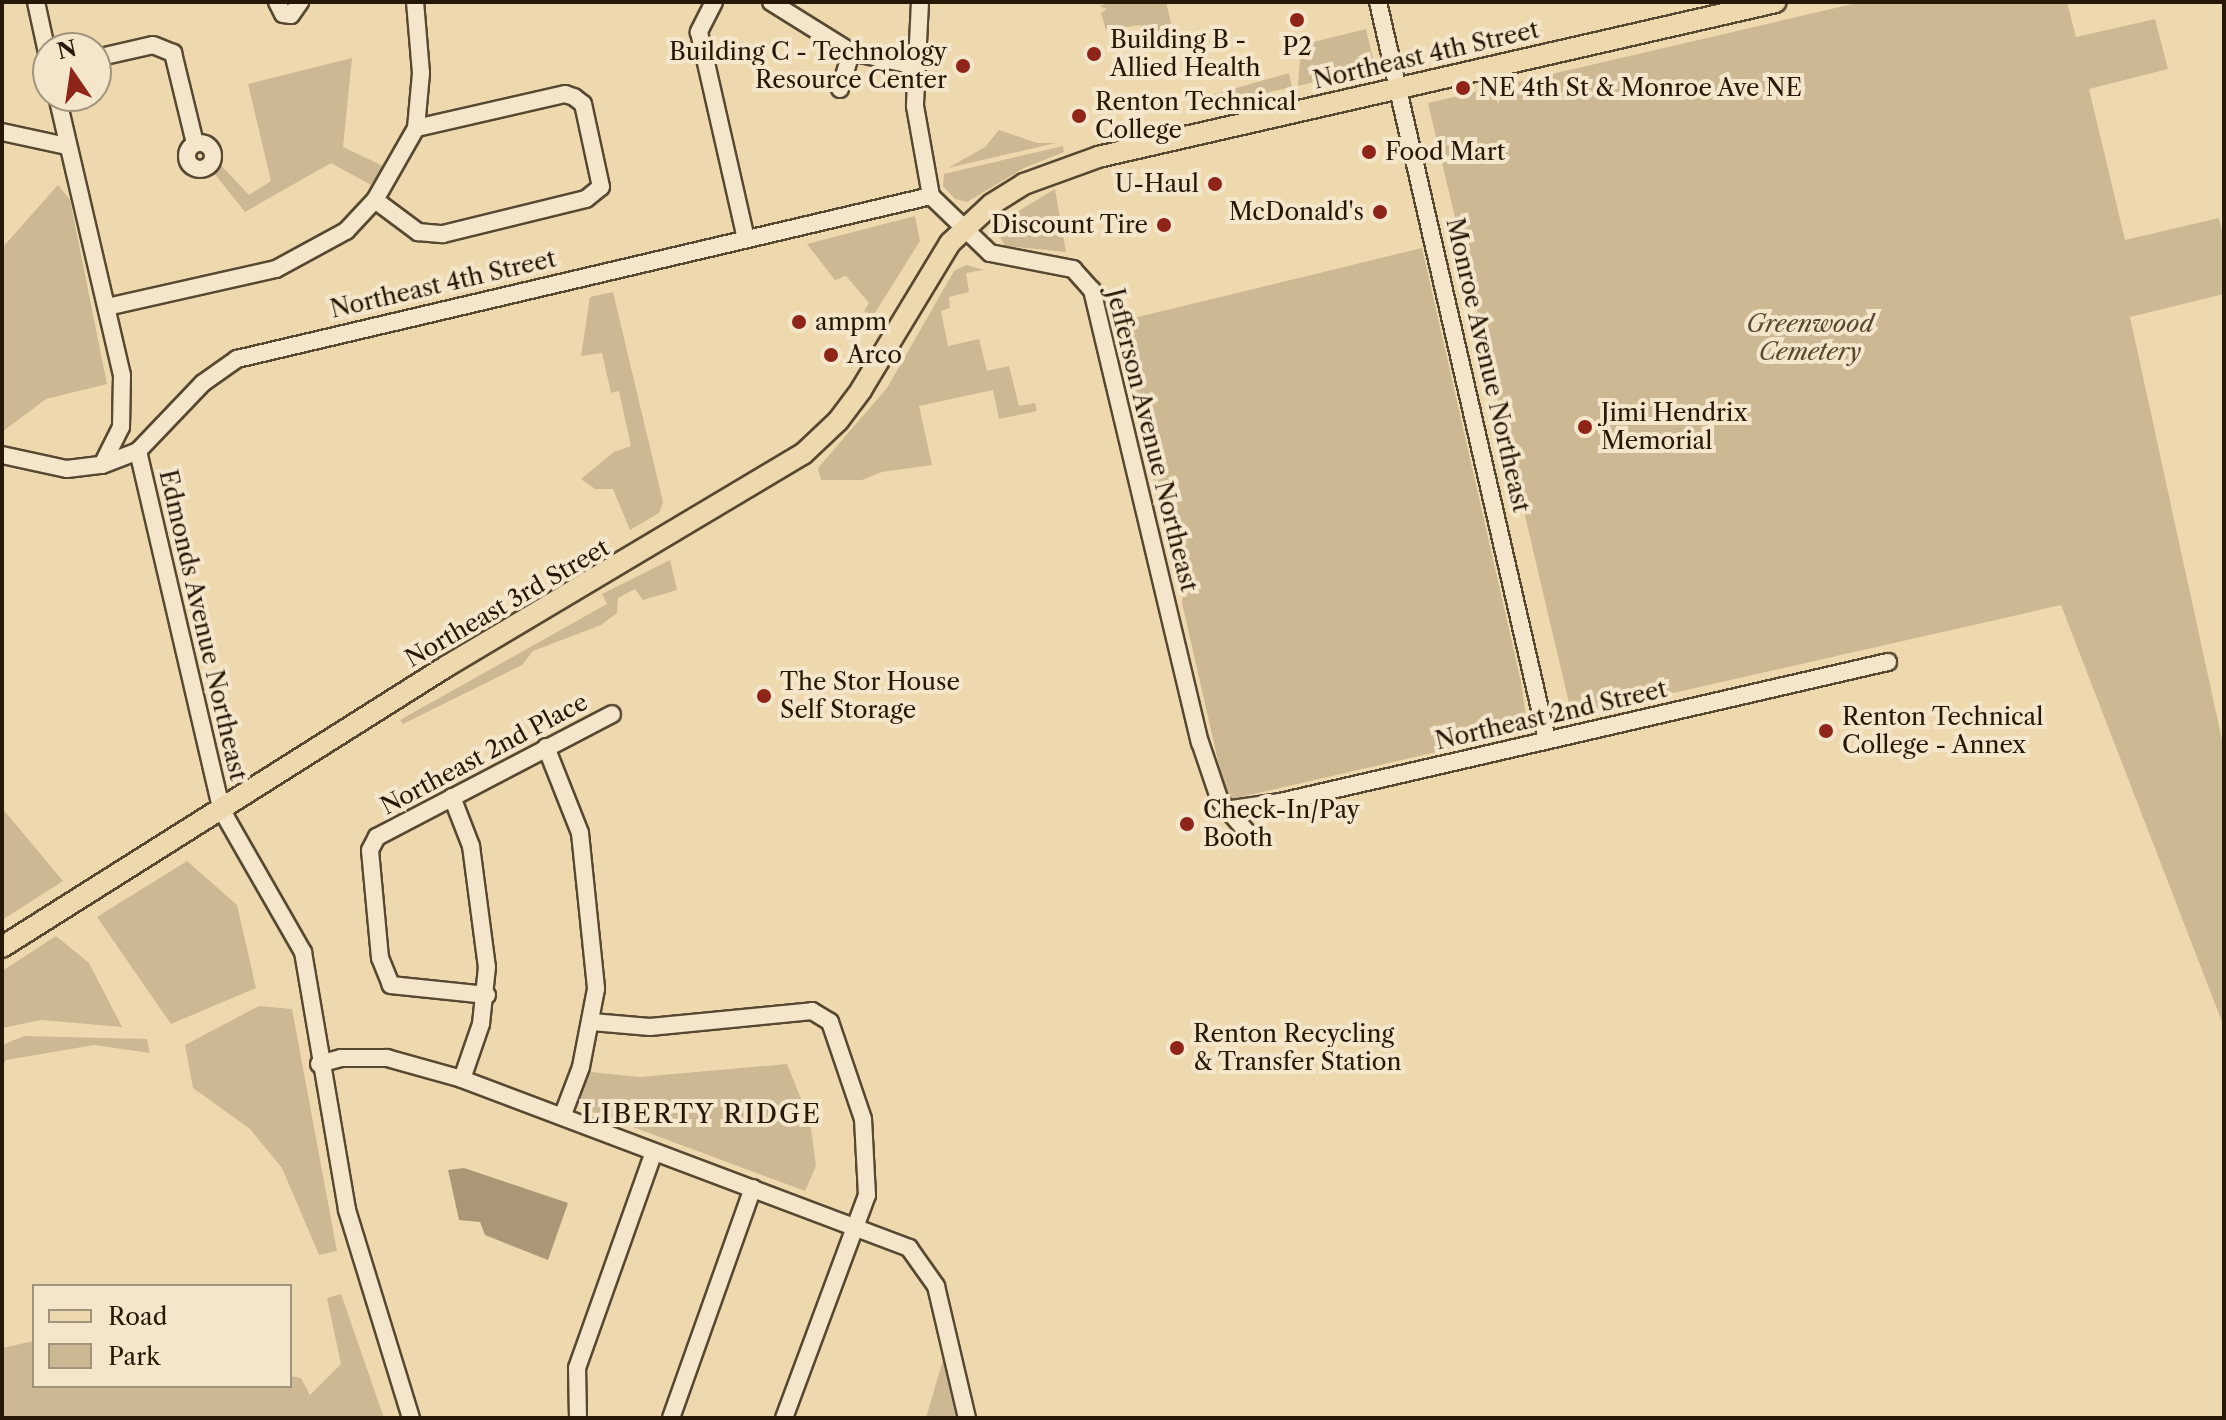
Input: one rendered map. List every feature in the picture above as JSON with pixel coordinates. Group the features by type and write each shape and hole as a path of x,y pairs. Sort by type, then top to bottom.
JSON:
{"main road":[{"name":"Northeast 4th Street","path":"965,229 1007,193 1070,164 1740,6 1776,2"},
{"name":"Northeast 3rd Street","path":"2,947 447,666 803,454 838,421 861,390 922,282 965,229"}],"street":[{"path":"36,2 43,32"},
{"path":"277,2 283,14 291,15 300,2"},
{"path":"107,307 303,258 346,231 375,200 416,128 421,73 415,2"},
{"path":"714,2 699,32 746,239"},
{"path":"771,2 851,52 916,66"},
{"path":"920,2 916,66 919,144 931,196"},
{"name":"Monroe Avenue Northeast","path":"1378,2 1547,740"},
{"path":"112,54 153,45 173,53 195,143"},
{"path":"840,89 851,52"},
{"path":"375,200 418,232 443,234 586,199 601,187 583,104 565,94 416,128"},
{"path":"60,112 107,307 124,412 102,465"},
{"path":"2,132 67,146"},
{"name":"Northeast 4th Street","path":"2,455 67,469 102,465 138,451 203,383 237,359 931,196"},
{"name":"Jefferson Avenue Northeast","path":"931,196 999,258 1073,269 1092,290 1200,742 1225,810 1247,832"},
{"name":"Edmonds Avenue Northeast","path":"138,451 221,809 303,952 319,1064 347,1210 411,1418"},
{"name":"Northeast 2nd Street","path":"1225,810 1271,803 1888,662"},
{"name":"Northeast 2nd Place","path":"487,995 391,985 382,971 368,860 377,837 612,714"},
{"path":"546,747 580,833 596,989 592,1022 562,1117"},
{"path":"452,797 471,846 487,995 462,1079"},
{"path":"592,1022 650,1027 812,1011 830,1022 868,1145 867,1195 784,1418"},
{"path":"319,1064 387,1058 462,1079 909,1248 929,1271 942,1304 967,1418"},
{"path":"578,1418 577,1368 654,1152"},
{"path":"671,1418 753,1188"}],"green space":[{"path":"1114,2 1166,2 1174,35 1169,36 1166,27 1146,36 1140,25 1106,30 1101,13 1107,9 1099,6"},
{"name":"Greenwood Cemetery","path":"1861,2 2067,2 2076,37 2155,19 2168,69 2089,89 2125,240 2219,218 2224,238 2224,294 2130,317 2224,749 2224,1027 2061,605 1572,716 1428,103"},
{"path":"1366,29 1375,67 1298,86 1301,45"},
{"path":"352,58 343,147 383,166 371,185 331,163 245,212 214,173 218,162 249,195 271,181 248,84"},
{"path":"1289,73 1292,87 1197,109 1194,100"},
{"path":"999,130 1037,143 1056,143 948,168 985,147"},
{"path":"1063,146 1064,152 1024,168 967,202 955,199 943,186 944,174"},
{"path":"58,185 70,200 107,384 46,399 2,432 2,248"},
{"path":"1055,189 1066,252 1005,246 999,235 1002,221"},
{"path":"915,216 920,241 873,316 864,311 869,303 846,276 835,280 807,244"},
{"path":"1422,248 1521,682 1528,731 1227,800 1182,603 1184,584 1176,578 1117,322"},
{"path":"966,265 984,270 966,273 969,292 949,297 950,308 941,311 948,346 979,339 987,371 1009,366 1019,406 1035,403 1037,411 999,419 993,390 919,406 932,465 882,472 862,480 821,480 818,468 887,388 954,271"},
{"path":"613,292 663,502 659,513 630,530 613,489 595,489 581,479 614,452 631,446 619,391 611,393 602,353 581,356 590,297"},
{"path":"670,560 677,590 643,600 635,589 618,598 617,613 601,625 533,651 522,665 403,724 400,720 607,604 602,594"},
{"path":"2,808 63,881 2,920"},
{"path":"187,861 237,905 256,988 171,1024 97,917"},
{"path":"56,936 89,963 122,1027 41,1020 2,1028 2,971"},
{"path":"259,1006 292,1009 337,1251 319,1255 282,1168 250,1129 193,1088 185,1045"},
{"path":"24,1036 147,1039 150,1053 94,1045 6,1060 2,1066 2,1045"},
{"path":"787,1064 810,1121 816,1166 805,1191 587,1110 577,1092 591,1072 640,1077"},
{"path":"341,1294 384,1418 2,1418 2,1348 32,1341 32,1388 292,1388 292,1376 301,1378 310,1395 341,1364 327,1298"},
{"path":"943,1360 956,1418 926,1418"}],"shaded area":[{"path":"464,1168 568,1203 548,1260 485,1235 480,1222 459,1220 448,1170"}],"place":[{"name":"P2","path":"1297,20"},
{"name":"Building B - Allied Health","path":"1094,54"},
{"name":"Building C - Technology Resource Center","path":"963,66"},
{"name":"NE 4th St & Monroe Ave NE","path":"1463,88"},
{"name":"Renton Technical College","path":"1079,116"},
{"name":"Food Mart","path":"1369,152"},
{"name":"U-Haul","path":"1215,184"},
{"name":"McDonald's","path":"1380,212"},
{"name":"Discount Tire","path":"1164,225"},
{"name":"ampm","path":"799,322"},
{"name":"Arco","path":"831,355"},
{"name":"Jimi Hendrix Memorial","path":"1585,427"},
{"name":"The Stor House Self Storage","path":"764,696"},
{"name":"Renton Technical College - Annex","path":"1826,731"},
{"name":"Check-In/Pay Booth","path":"1187,824"},
{"name":"Renton Recycling & Transfer Station","path":"1177,1048"}],"district":[{"name":"LIBERTY RIDGE","path":"702,1115"}]}
